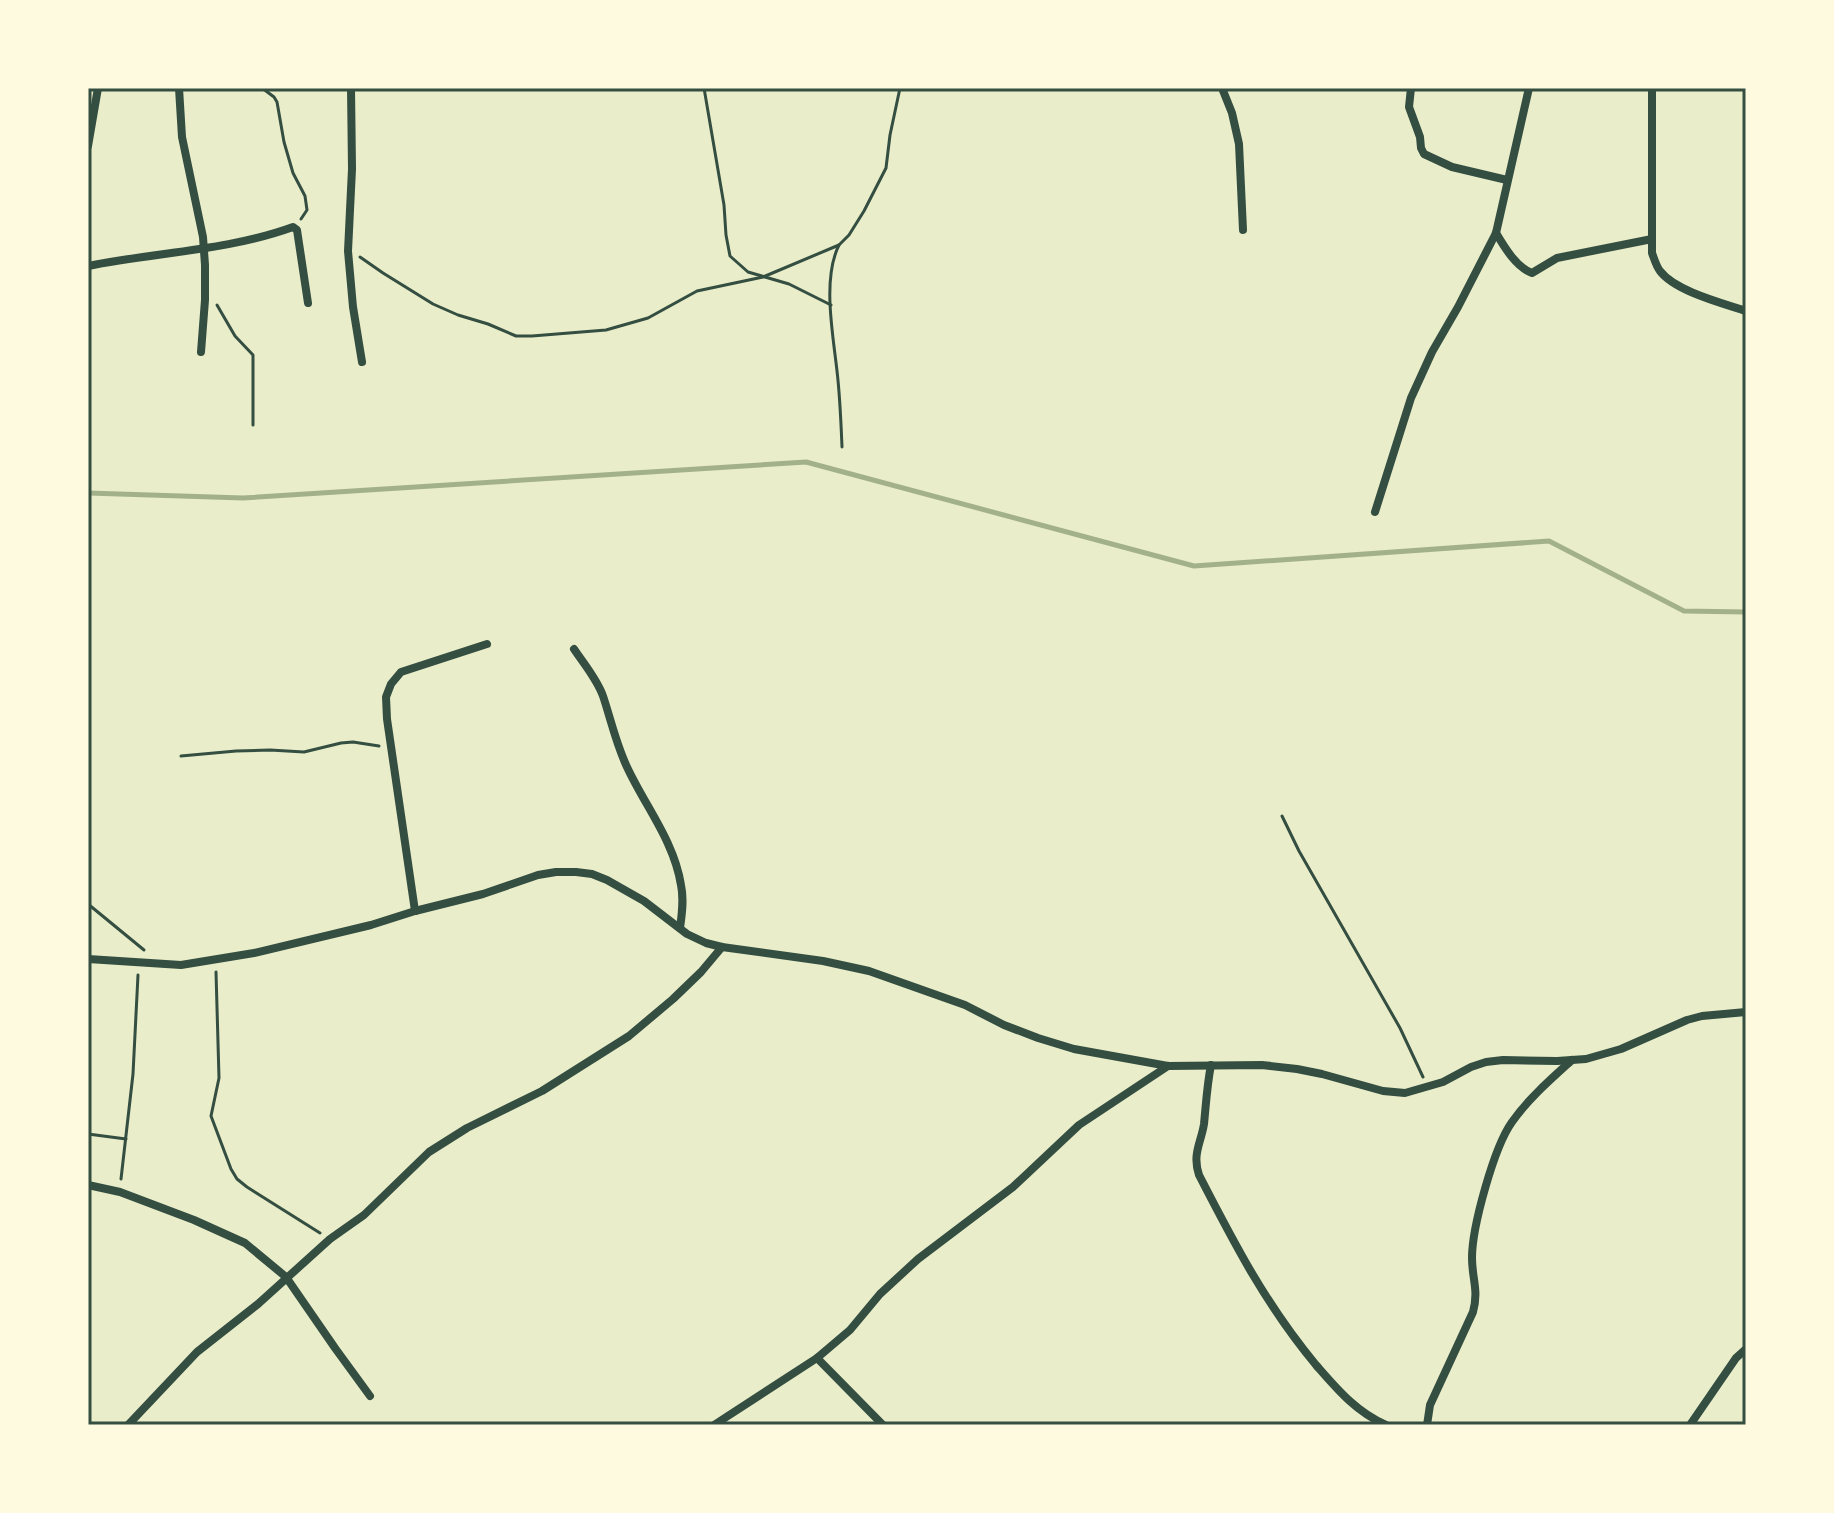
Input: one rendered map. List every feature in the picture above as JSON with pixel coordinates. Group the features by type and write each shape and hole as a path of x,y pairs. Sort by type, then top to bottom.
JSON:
{"street":[{"path":"88,146 98,88"},
{"path":"179,88 182,137 203,237 205,289 201,352"},
{"path":"351,88 349,248 353,307 362,362"},
{"path":"1222,88 1239,144 1243,230"},
{"path":"1411,88 1409,107 1424,154 1452,167 1507,180"},
{"path":"1375,512 1411,398 1496,233 1529,88"},
{"path":"1652,88 1652,253 1659,270 1689,290 1746,311"},
{"path":"88,266 204,249 293,227 297,230 308,303"},
{"path":"1496,233 1521,268 1532,273 1557,258 1581,251 1652,239"},
{"path":"415,911 386,697 391,684 401,672 487,644"},
{"path":"574,649 602,694 626,767 657,821 678,868 682,889 680,928"},
{"path":"88,959 181,965 254,953 371,925 483,894 538,875 576,872 607,880 644,901 694,937 722,947 869,971 965,1005 1038,1038 1088,1052 1168,1066 1262,1065 1297,1069 1383,1091 1405,1093 1428,1088 1486,1062 1586,1059 1621,1049 1687,1020 1746,1012"},
{"path":"128,1425 197,1352 258,1304 330,1239 364,1215 429,1152 467,1128 542,1091 629,1036 673,999 722,947"},
{"path":"1427,1425 1430,1405 1477,1299 1472,1257 1475,1229 1497,1154 1512,1122 1573,1060"},
{"path":"1211,1065 1196,1155 1195,1165 1199,1175 1241,1257 1302,1348 1352,1404 1367,1417 1386,1425"},
{"path":"714,1425 817,1358 850,1330 880,1294 918,1259 1013,1187 1079,1125 1168,1066"},
{"path":"88,1185 120,1192 245,1243 286,1277 370,1396"},
{"path":"1690,1425 1736,1358 1746,1349"},
{"path":"817,1358 883,1425"}],"path":[{"path":"262,88 277,102 293,173 305,196 307,210 297,230"},
{"path":"704,88 730,256 748,272 789,284 831,305"},
{"path":"349,248 433,304 516,336 606,330 648,318 697,291 763,277 839,245 864,211 886,168 900,88"},
{"path":"839,245 832,265 831,330 842,447"},
{"path":"205,289 235,336 253,355 253,425"},
{"path":"181,756 236,751 313,751 353,742 391,748"},
{"path":"1282,816 1400,1028 1428,1088"},
{"path":"88,904 163,965"},
{"path":"216,959 219,1078 211,1116 231,1169 247,1187 330,1239"},
{"path":"120,1192 133,1074 139,964"},
{"path":"88,1134 126,1139"}],"waterway":[{"path":"88,493 243,498 806,462 1194,566 1549,541 1684,611 1746,612"}]}
